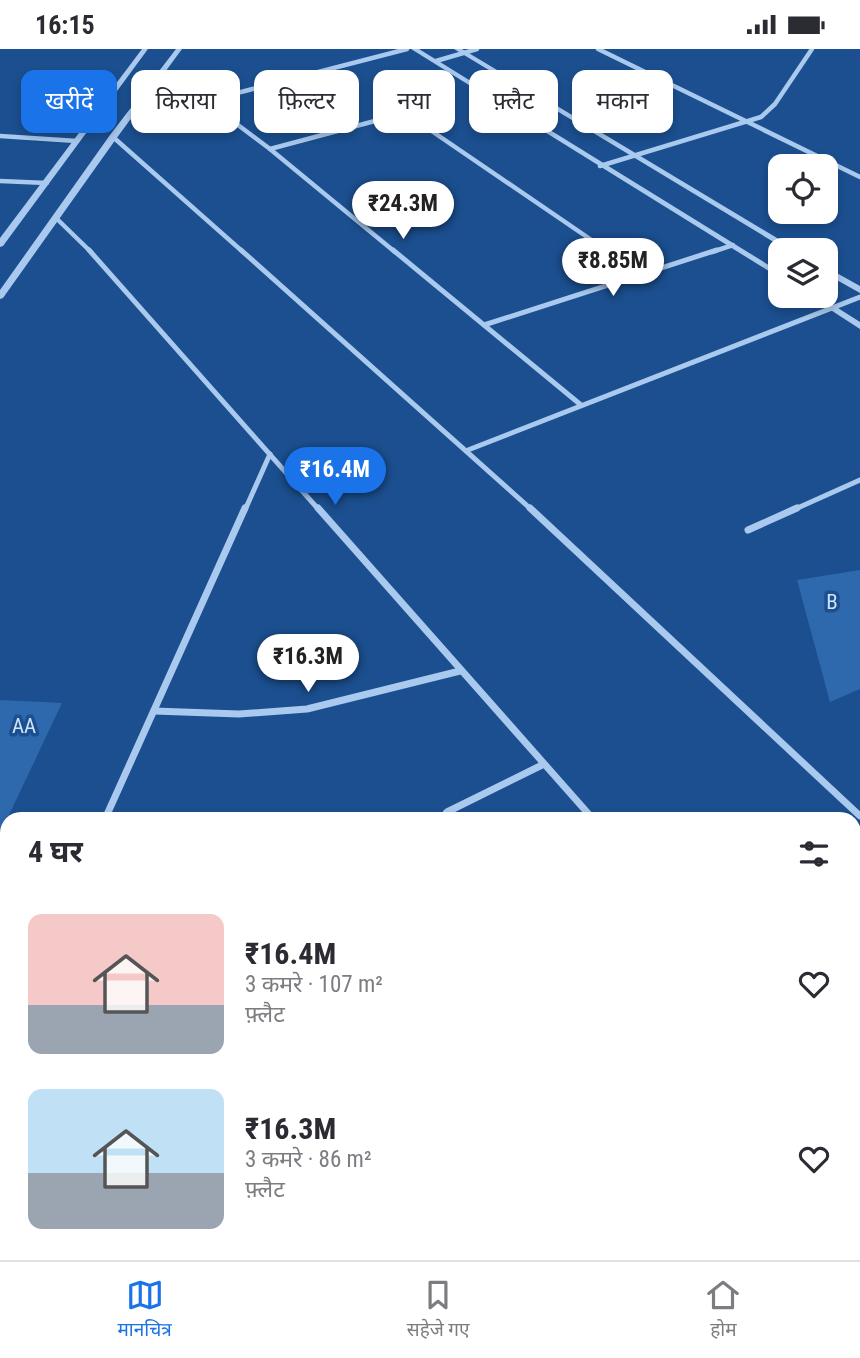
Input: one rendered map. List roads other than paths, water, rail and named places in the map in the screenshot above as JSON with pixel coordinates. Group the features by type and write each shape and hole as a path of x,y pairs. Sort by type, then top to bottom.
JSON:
{"street":[{"path":"0,244 145,49"},
{"path":"0,296 126,118 179,49"},
{"path":"240,92 407,49"},
{"path":"414,49 768,267"},
{"path":"436,61 461,51 477,49"},
{"path":"598,49 860,177"},
{"path":"600,166 749,121 772,110 783,89 812,49"},
{"path":"461,51 773,238"},
{"path":"126,118 131,117"},
{"path":"270,149 386,118 401,117 417,121 643,275"},
{"path":"240,126 581,405"},
{"path":"0,136 77,141"},
{"path":"113,137 468,450 855,812"},
{"path":"0,181 47,183"},
{"path":"55,218 82,242 586,812"},
{"path":"484,325 733,245"},
{"path":"838,277 860,290"},
{"path":"838,306 860,297"},
{"path":"468,450 832,308 860,326"},
{"path":"108,812 270,454"},
{"path":"748,530 860,480"},
{"path":"154,711 239,714 307,709 460,671"},
{"path":"447,812 542,765"}],"park label":[{"name":"B","path":"832,602"},
{"name":"AA","path":"24,726"}]}
